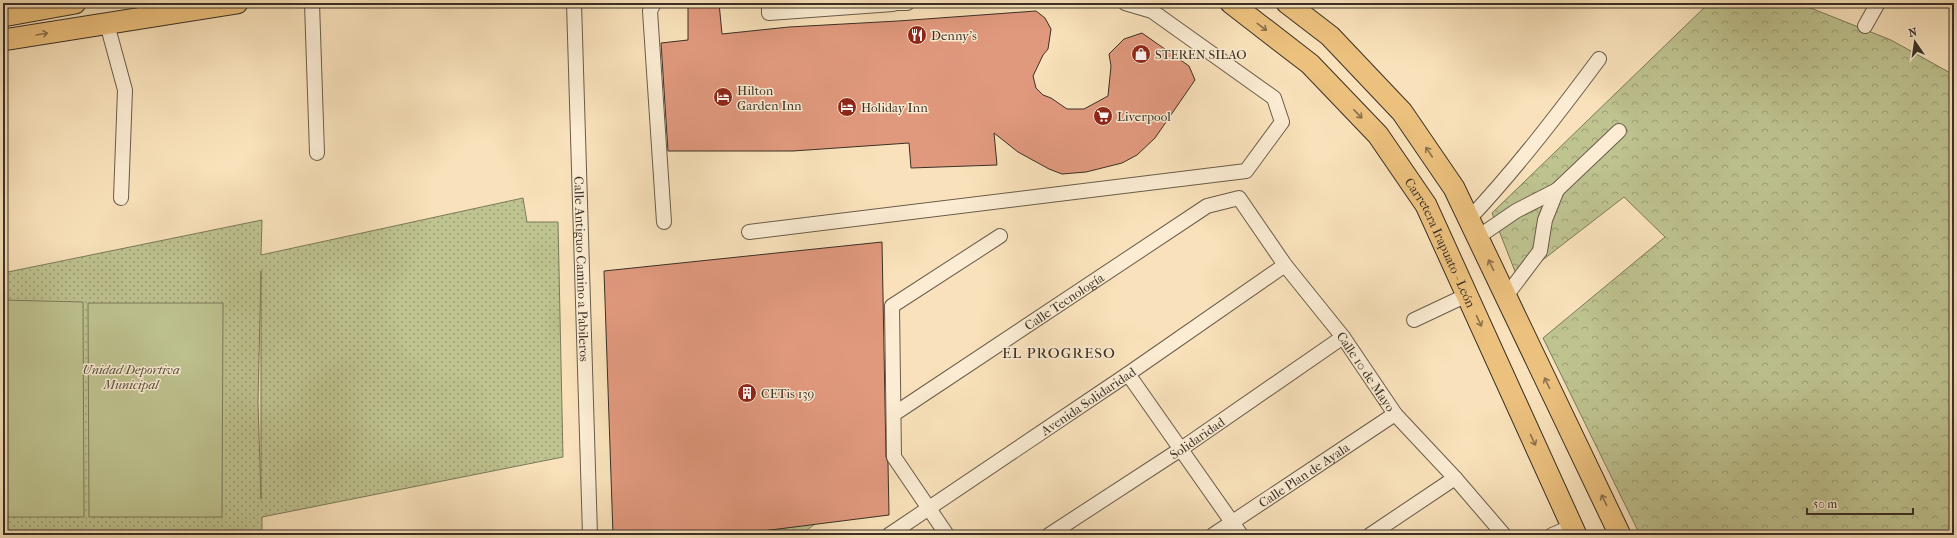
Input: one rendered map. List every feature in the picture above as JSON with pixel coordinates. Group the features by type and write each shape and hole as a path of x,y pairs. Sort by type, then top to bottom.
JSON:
{"highway":[{"path":"3,16 75,3"},
{"path":"3,40 237,3"},
{"name":"Carretera Irapuato - León","path":"1231,3 1310,64 1378,135 1426,205 1467,295 1563,533"},
{"path":"1287,3 1330,36 1402,112 1454,188 1620,535"}],"street":[{"path":"312,3 317,153"},
{"name":"Calle Antiguo Camino a Pabileros","path":"574,3 590,535"},
{"path":"654,3 650,11 664,222"},
{"path":"769,3 769,13 898,3"},
{"path":"749,232 1246,171 1282,122 1274,98 1152,10 1125,3"},
{"path":"1866,26 1878,3"},
{"path":"108,24 125,90 120,198"},
{"path":"1473,228 1492,194 1542,134 1599,58"},
{"path":"1473,228 1516,211 1558,190 1619,131"},
{"path":"1506,296 1540,251 1545,220 1558,190"},
{"name":"Calle 10 de Mayo","path":"1239,198 1285,265 1343,338 1395,414 1455,478 1504,535"},
{"name":"Calle Tecnología","path":"894,414 1207,206 1239,198"},
{"path":"947,535 894,457 892,306 1000,236"},
{"name":"Avenida Solidaridad","path":"889,535 1128,374 1285,265"},
{"path":"1414,320 1467,295"},
{"name":"Solidaridad","path":"1049,535 1181,448 1343,338"},
{"path":"1128,374 1241,535"},
{"name":"Calle Plan de Ayala","path":"1213,535 1395,414"},
{"path":"1370,535 1455,478"}],"green space":[{"path":"1709,3 1798,3 1891,40 1954,75 1954,535 1640,535 1543,338 1665,237 1624,197 1518,279 1492,213"},
{"name":"Unidad Deportiva Municipal","path":"523,198 527,222 558,222 563,457 262,517 262,535 3,535 3,273 262,220 261,255","holes":["261,271 261,499 258,402"]},
{"path":"3,300 83,302 84,517 3,517"},
{"name":"Unidad Deportiva Municipal","path":"88,303 223,303 222,517 89,517"},
{"path":"815,524 800,535 731,535"}],"building":[{"path":"688,3 719,3 722,34 789,27 1036,11 1045,18 1051,29 1048,49 1043,55 1033,76 1036,88 1043,95 1051,98 1067,109 1084,109 1108,96 1111,66 1109,54 1124,39 1142,33 1189,66 1195,80 1155,138 1137,155 1122,163 1086,172 1062,174 1049,169 1018,152 994,133 997,165 911,168 909,143 793,151 668,151 661,43 688,40"},
{"name":"CETis 139","path":"882,242 886,457 888,463 889,515 731,535 613,535 604,271"}],"place":[{"name":"Denny's","path":"917,35"},
{"name":"STEREN SILAO","path":"1141,54"},
{"name":"Hilton Garden Inn","path":"723,97"},
{"name":"Holiday Inn","path":"847,107"},
{"name":"Liverpool","path":"1103,116"},
{"name":"CETis 139","path":"747,393"}],"district":[{"name":"EL PROGRESO","path":"1059,353"}]}
